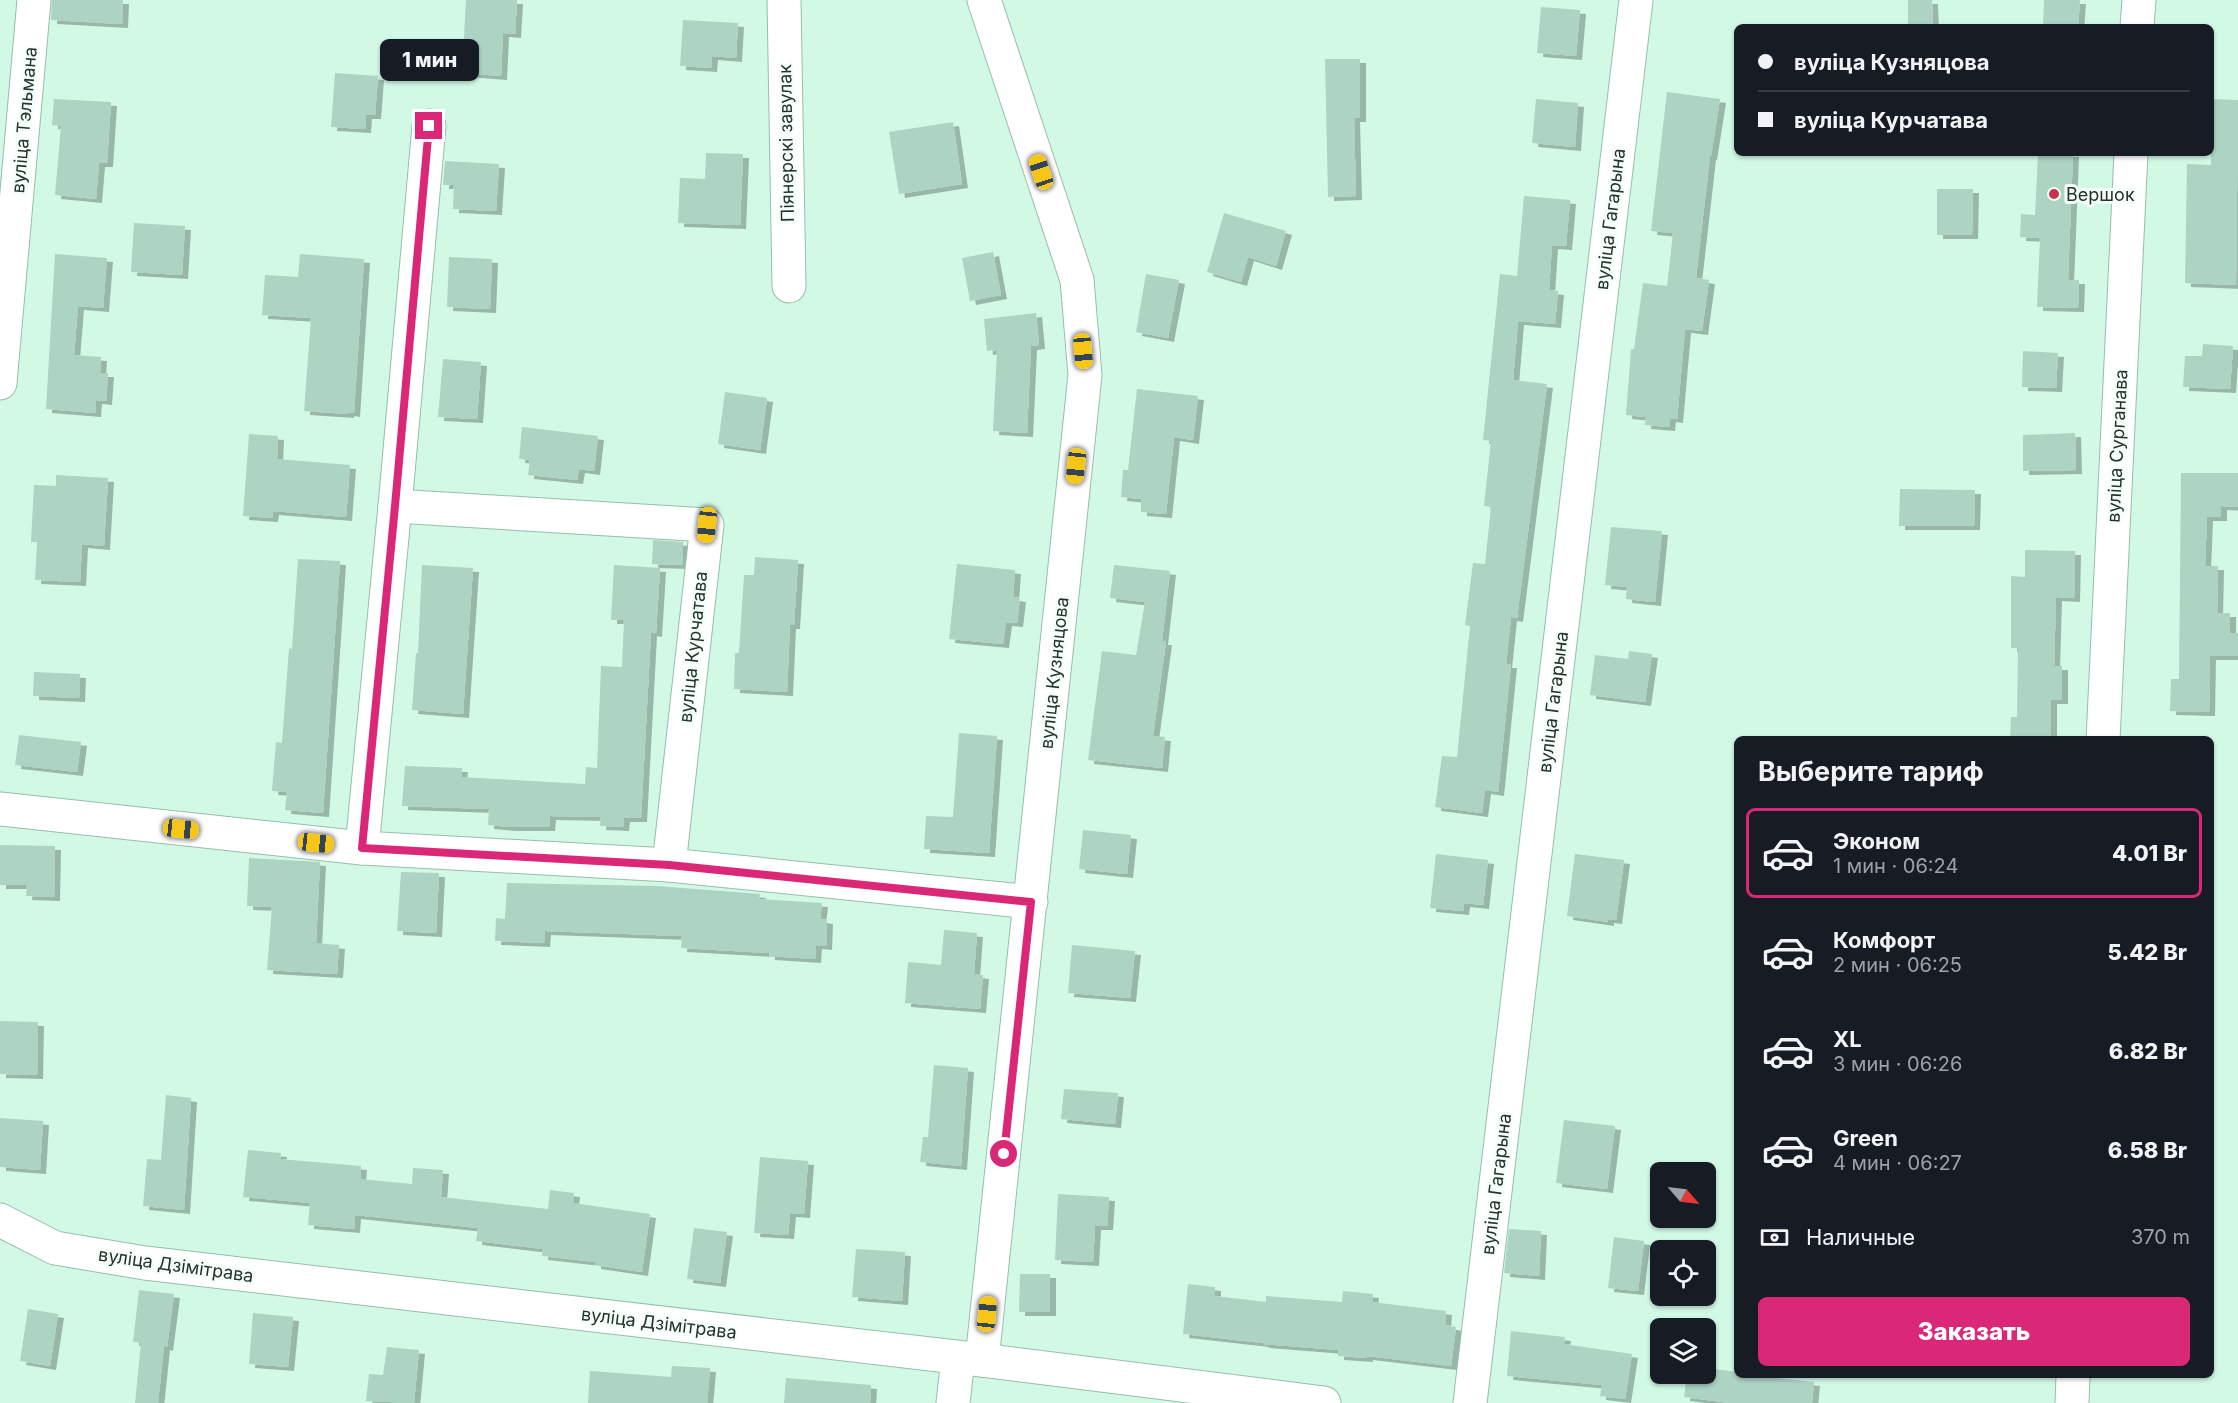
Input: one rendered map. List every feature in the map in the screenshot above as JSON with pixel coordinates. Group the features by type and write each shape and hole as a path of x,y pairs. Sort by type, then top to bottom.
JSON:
{"street":[{"name":"вуліца Тэльмана","path":"0,383 3,326 34,0"},
{"name":"Піянерскі завулак","path":"784,0 789,286"},
{"name":"вуліца Кузняцова","path":"953,1403 970,1359 1031,902 1085,375 1077,280 984,0"},
{"name":"вуліца Гагарына","path":"1470,1403 1636,0"},
{"path":"2137,24 2139,0"},
{"path":"362,848 429,126"},
{"name":"вуліца Сурганава","path":"2103,736 2131,156"},
{"name":"вуліца Курчатава","path":"395,506 707,525 669,865"},
{"path":"0,809 362,848 669,865 1031,902"},
{"name":"вуліца Дзімітрава","path":"0,1220 56,1248 145,1263 970,1359 1324,1403"},
{"path":"2072,1403 2073,1378"}],"building":[{"path":"52,0 123,0 122,24 51,20"},
{"path":"466,0 517,0 515,34 503,33 501,76 462,73"},
{"path":"1908,0 1932,0 1933,24 1908,24"},
{"path":"2044,0 2080,0 2078,24 2043,24"},
{"path":"1541,7 1580,10 1576,56 1537,53"},
{"path":"683,20 738,23 736,58 712,56 711,68 680,66"},
{"path":"1325,59 1360,59 1360,118 1354,118 1356,196 1328,197"},
{"path":"335,73 378,76 375,115 366,115 365,129 331,127"},
{"path":"1667,92 1720,99 1710,156 1696,278 1709,280 1702,331 1685,329 1677,419 1670,418 1669,427 1645,425 1646,417 1626,415 1631,349 1634,349 1643,283 1667,286 1673,233 1651,231"},
{"path":"54,99 111,102 107,163 99,163 96,199 55,195 61,126 52,125"},
{"path":"1536,99 1578,103 1575,147 1532,143"},
{"path":"2214,99 2238,100 2236,285 2185,283 2187,164 2211,165 2211,156 2214,156"},
{"path":"953,122 962,184 899,194 889,132"},
{"path":"706,153 743,154 740,225 678,223 680,178 705,179"},
{"path":"2038,156 2073,156 2068,280 2079,280 2078,308 2037,307 2040,238 2020,237 2021,214 2035,215"},
{"path":"445,161 499,164 496,211 453,209 454,185 443,185"},
{"path":"1937,189 1973,189 1972,235 1937,235"},
{"path":"1524,196 1570,200 1566,246 1552,245 1549,290 1558,291 1555,324 1518,321 1513,380 1547,384 1517,618 1511,617 1506,664 1511,664 1498,792 1485,790 1482,813 1435,807 1442,756 1457,757 1470,626 1465,625 1473,563 1485,564 1491,507 1484,506 1491,441 1483,440 1500,274 1517,276"},
{"path":"1224,213 1286,231 1276,266 1248,257 1241,282 1207,272"},
{"path":"134,223 185,226 182,275 131,272"},
{"path":"993,252 1001,295 970,301 962,258"},
{"path":"55,254 107,258 103,308 78,306 74,355 101,357 100,373 108,373 106,401 96,400 95,413 46,409"},
{"path":"300,254 364,259 354,413 304,411 311,318 262,315 265,275 298,277"},
{"path":"449,257 492,259 490,309 447,307"},
{"path":"1146,274 1179,280 1168,338 1136,332"},
{"path":"1036,313 1039,345 1031,346 1027,433 993,431 997,350 987,351 984,319"},
{"path":"2203,344 2233,346 2230,389 2183,387 2185,356 2202,356"},
{"path":"2023,351 2058,353 2056,388 2022,387"},
{"path":"443,359 481,362 477,419 438,417"},
{"path":"1137,389 1198,396 1193,440 1174,437 1166,514 1141,512 1141,499 1121,497 1123,470 1128,470"},
{"path":"725,392 767,398 760,450 718,444"},
{"path":"522,427 598,436 594,471 579,469 577,480 528,475 530,460 519,459"},
{"path":"2075,433 2076,470 2023,471 2023,435"},
{"path":"249,434 278,436 277,459 350,465 346,517 273,511 272,518 243,516"},
{"path":"2181,473 2238,473 2238,507 2221,506 2221,517 2207,517 2205,566 2218,566 2217,613 2230,613 2230,633 2238,633 2238,656 2210,656 2209,712 2170,711 2171,679 2179,679"},
{"path":"56,475 108,478 104,546 82,544 80,582 35,580 37,542 31,542 34,485 56,486"},
{"path":"1900,489 1975,490 1974,526 1899,526"},
{"path":"1611,527 1662,531 1655,602 1626,599 1627,587 1605,585"},
{"path":"653,540 683,542 683,565 652,564"},
{"path":"2025,550 2075,551 2074,598 2056,597 2054,666 2062,666 2062,700 2051,700 2051,736 2010,736 2011,717 2017,717 2018,648 2011,648 2011,576 2025,577"},
{"path":"755,557 798,560 794,625 790,625 787,692 734,689 735,653 739,653 744,575 754,575"},
{"path":"298,559 340,561 323,813 285,810 287,792 272,791 276,742 282,743 289,648 292,649"},
{"path":"957,564 1015,570 1013,597 1020,598 1017,623 1006,622 1003,644 949,639"},
{"path":"422,565 473,568 463,714 412,710 416,653 418,653"},
{"path":"614,565 660,568 656,633 651,632 641,818 624,818 623,827 600,826 601,817 550,816 549,827 511,827 488,825 489,809 402,806 405,766 462,768 461,777 585,784 586,767 597,768 601,666 622,667 624,620 611,620"},
{"path":"1114,565 1170,571 1162,641 1166,641 1153,736 1165,737 1162,768 1088,760 1102,651 1136,655 1145,602 1110,598"},
{"path":"1629,651 1652,654 1645,702 1590,695 1595,655 1628,659"},
{"path":"34,672 80,674 79,698 33,696"},
{"path":"959,733 997,736 989,853 924,849 926,816 953,817"},
{"path":"19,735 81,742 77,772 15,765"},
{"path":"1083,830 1131,835 1127,874 1079,869"},
{"path":"0,845 55,846 54,897 26,896 27,885 0,885"},
{"path":"1436,854 1488,860 1483,905 1464,903 1463,911 1430,908"},
{"path":"1575,854 1624,860 1616,920 1608,919 1608,922 1567,916"},
{"path":"249,858 320,862 316,943 339,945 337,974 267,970 272,907 247,906"},
{"path":"401,872 439,873 436,933 397,931"},
{"path":"507,883 657,886 760,894 759,899 822,903 820,919 827,920 826,946 816,945 815,959 769,956 769,953 681,948 682,936 545,931 544,943 495,941 496,918 505,919"},
{"path":"944,930 977,933 974,974 983,975 980,1009 905,1003 908,962 941,965"},
{"path":"1072,945 1135,951 1130,998 1068,993"},
{"path":"0,1021 38,1022 37,1075 0,1074"},
{"path":"934,1065 968,1068 961,1166 920,1162 923,1137 928,1137"},
{"path":"1064,1089 1118,1093 1115,1124 1061,1119"},
{"path":"166,1095 191,1098 184,1210 143,1206 147,1159 161,1160"},
{"path":"0,1118 43,1121 40,1170 0,1167"},
{"path":"1564,1120 1615,1126 1607,1189 1556,1183"},
{"path":"248,1150 281,1153 280,1159 361,1166 360,1179 412,1184 413,1168 443,1170 441,1197 548,1209 550,1190 574,1193 573,1203 650,1214 642,1272 595,1265 595,1262 542,1256 543,1249 476,1241 478,1228 355,1215 354,1229 308,1225 310,1203 243,1197"},
{"path":"760,1157 808,1161 804,1214 790,1213 788,1235 754,1233"},
{"path":"1058,1194 1109,1197 1107,1226 1095,1226 1093,1262 1055,1260"},
{"path":"694,1228 727,1232 720,1283 687,1279"},
{"path":"1509,1229 1541,1231 1539,1276 1504,1273"},
{"path":"1614,1237 1644,1241 1638,1291 1608,1288"},
{"path":"856,1249 905,1252 902,1301 852,1297"},
{"path":"1020,1274 1050,1274 1050,1312 1019,1312"},
{"path":"1188,1284 1215,1287 1215,1296 1266,1302 1266,1296 1342,1302 1343,1291 1373,1294 1372,1302 1446,1311 1445,1325 1456,1327 1451,1366 1367,1356 1367,1358 1338,1356 1338,1350 1183,1334"},
{"path":"139,1290 174,1294 167,1347 164,1346 158,1403 135,1403 141,1343 133,1342"},
{"path":"28,1309 58,1314 50,1366 20,1361"},
{"path":"253,1313 293,1317 288,1367 249,1364"},
{"path":"1511,1331 1565,1337 1564,1344 1632,1354 1625,1399 1600,1396 1602,1385 1507,1376"},
{"path":"387,1347 419,1350 414,1403 366,1401 369,1374 383,1375"},
{"path":"672,1366 710,1368 707,1403 588,1403 590,1371 671,1377"},
{"path":"1716,1369 1734,1372 1734,1378 1776,1378 1814,1382 1812,1403 1730,1403 1684,1397 1686,1384 1716,1384"},
{"path":"786,1378 871,1385 870,1403 784,1403"}],"place":[{"name":"Вершок","path":"2054,194"}],"route":[{"path":"429,126 362,848 669,865 1031,902 1004,1154"}]}
